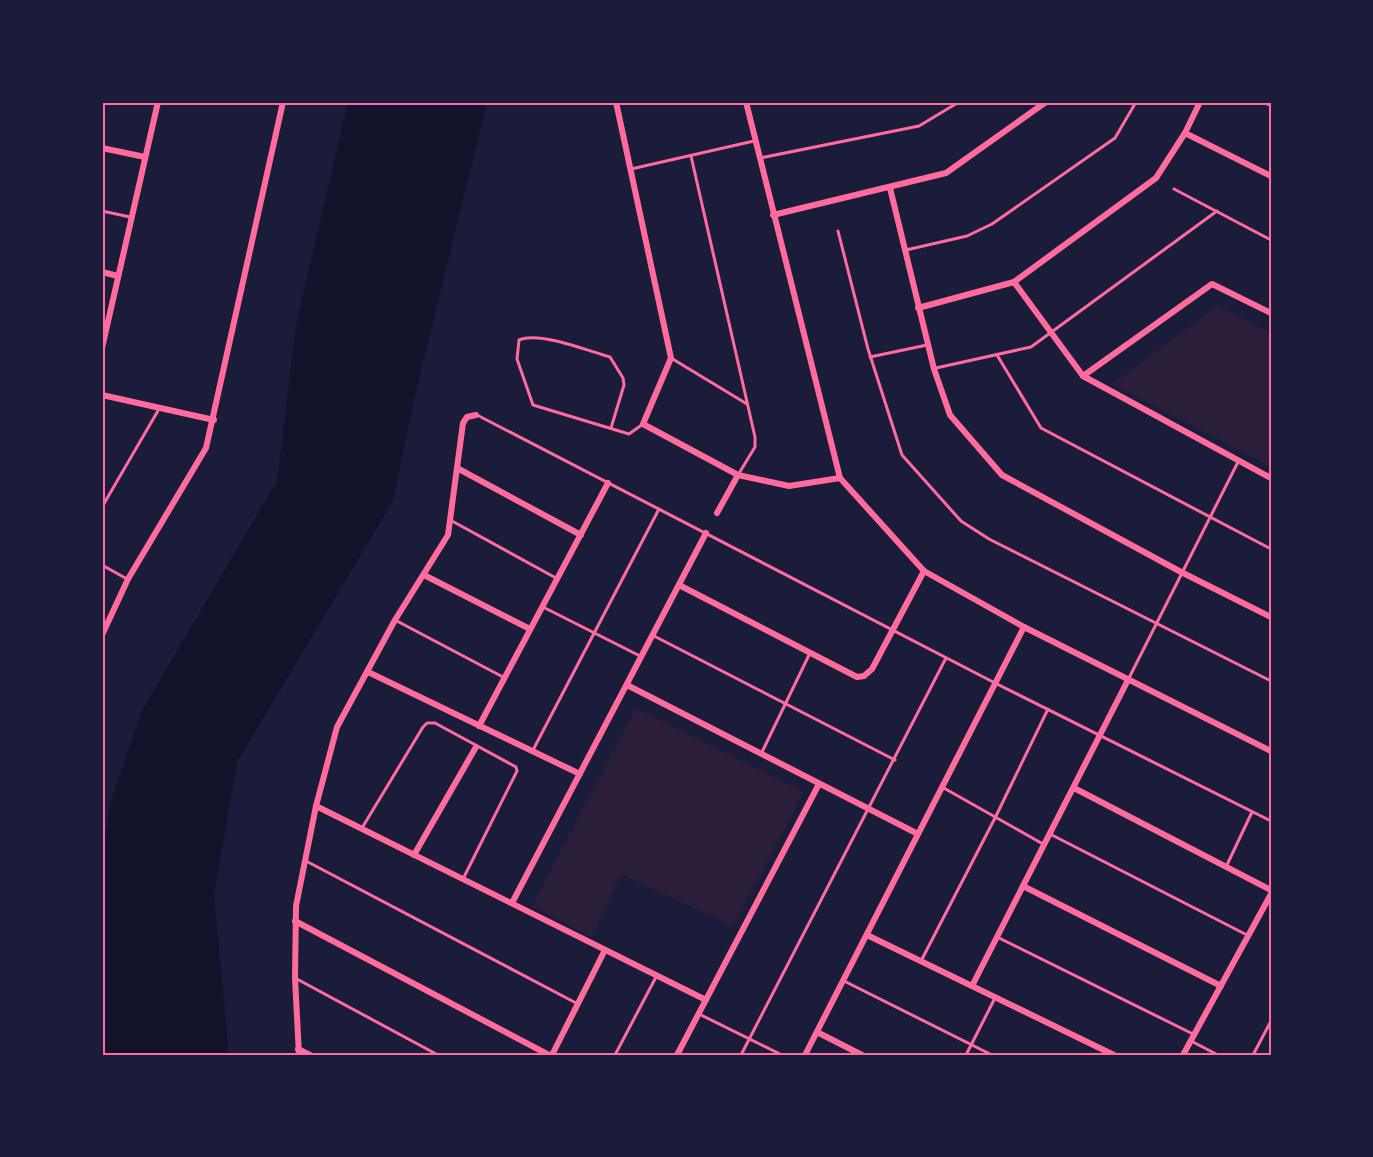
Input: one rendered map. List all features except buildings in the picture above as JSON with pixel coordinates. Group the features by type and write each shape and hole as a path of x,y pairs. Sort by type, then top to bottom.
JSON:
{"street":[{"path":"102,348 158,102"},
{"path":"102,635 128,579 206,448 284,102"},
{"path":"616,102 671,358 643,424 738,475 789,486 840,478"},
{"path":"746,102 758,158 840,478 924,571 1024,627 1271,751"},
{"path":"772,214 946,173 1046,102"},
{"path":"918,308 1014,282 1156,178 1185,133 1200,102"},
{"path":"1185,133 1271,176"},
{"path":"102,148 145,157"},
{"path":"890,188 934,369 950,415 1002,474 1181,572 1271,617"},
{"path":"102,272 118,276"},
{"path":"1014,282 1083,376 1271,478"},
{"path":"1083,376 1212,284 1271,313"},
{"path":"102,395 214,420"},
{"path":"310,1055 298,1052 295,921 304,861 316,806 337,727 395,620 448,535 452,521 463,423 468,417 476,415"},
{"path":"457,468 581,535"},
{"path":"717,513 738,475"},
{"path":"479,726 608,483"},
{"path":"512,903 706,533"},
{"path":"679,585 856,677 864,676 872,669 924,571"},
{"path":"424,575 530,629"},
{"path":"805,1055 1024,627"},
{"path":"368,672 580,774"},
{"path":"972,986 1128,680"},
{"path":"627,685 918,834"},
{"path":"414,855 476,747"},
{"path":"677,1055 819,784"},
{"path":"1074,788 1271,890"},
{"path":"316,806 706,1000"},
{"path":"1023,886 1221,986"},
{"path":"1183,1055 1271,894"},
{"path":"295,921 550,1055 605,950"},
{"path":"867,934 1114,1055"},
{"path":"817,1032 862,1055"}],"lane":[{"path":"758,158 919,126 959,102"},
{"path":"905,250 967,236 992,224 1115,138 1136,102"},
{"path":"1264,102 1271,106"},
{"path":"632,169 754,141"},
{"path":"691,156 756,442 738,475"},
{"path":"1174,189 1271,240"},
{"path":"102,210 132,218"},
{"path":"934,369 1031,347 1217,211"},
{"path":"838,231 870,357 902,455 961,521 989,539 1271,681"},
{"path":"611,428 624,385 623,378 610,357 541,338 527,337 519,340 517,359 533,405 629,434 636,432 643,424"},
{"path":"870,357 928,345"},
{"path":"997,355 1041,428 1271,549"},
{"path":"671,358 748,405"},
{"path":"102,507 159,409"},
{"path":"476,415 1047,710 1271,821"},
{"path":"1128,680 1239,461"},
{"path":"532,752 596,634 659,509"},
{"path":"452,521 558,579"},
{"path":"102,565 128,579"},
{"path":"543,607 642,657"},
{"path":"395,620 505,678"},
{"path":"653,635 895,760"},
{"path":"761,754 810,653"},
{"path":"741,1055 946,658"},
{"path":"921,961 995,818 1047,710"},
{"path":"362,829 427,723 435,723 516,767 517,776 464,879"},
{"path":"942,787 1044,845"},
{"path":"1226,867 1252,812"},
{"path":"1050,834 1248,936"},
{"path":"304,861 578,1004"},
{"path":"997,937 1193,1038 1218,1055"},
{"path":"615,1055 656,975"},
{"path":"295,978 438,1055"},
{"path":"843,981 993,1055"},
{"path":"966,1055 995,997"},
{"path":"699,1014 782,1055"},
{"path":"1253,1055 1271,1021"}],"shaded area":[{"path":"348,102 487,102 414,399 393,501 237,762 214,896 229,1055 106,1055 102,1016 102,852 112,797 143,709 277,481 296,325"},
{"path":"1218,306 1271,333 1271,467 1112,384"},
{"path":"636,708 804,792 733,926 621,874 591,937 532,906"}]}
